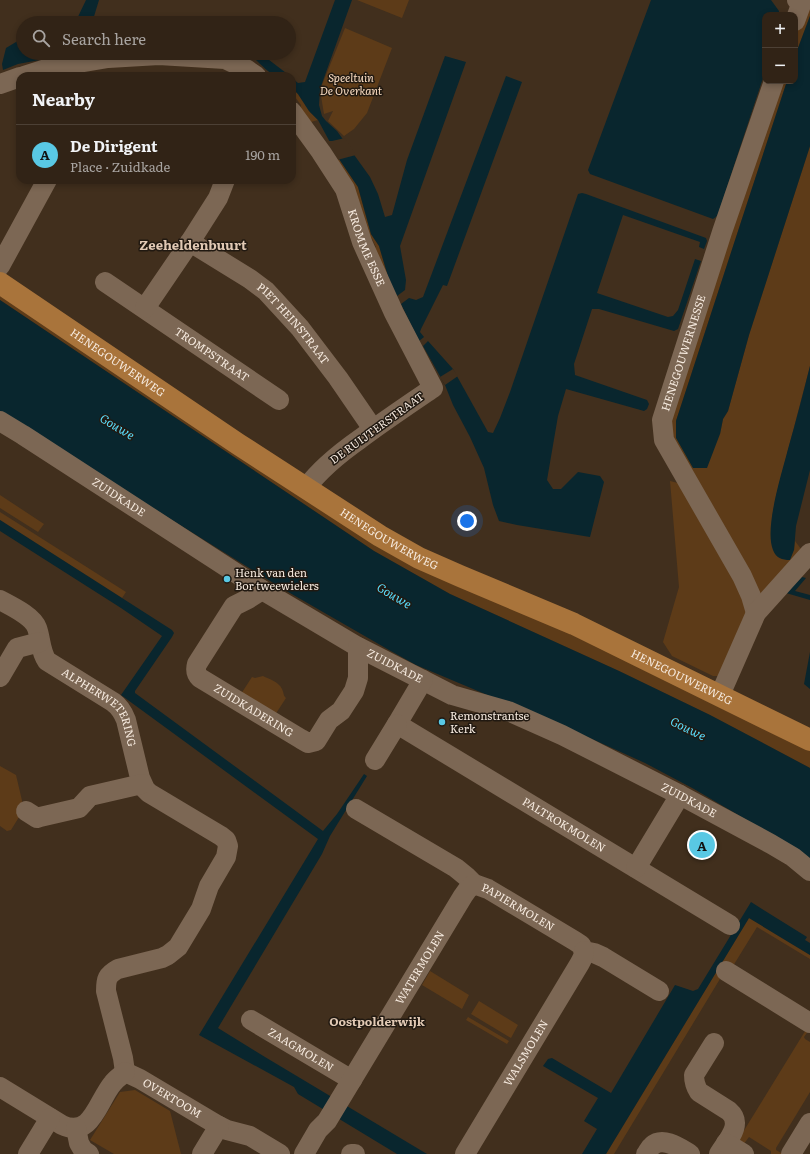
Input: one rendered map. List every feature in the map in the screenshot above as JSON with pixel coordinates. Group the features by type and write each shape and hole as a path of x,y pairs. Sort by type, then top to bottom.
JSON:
{"main road":[{"name":"HENEGOUWERWEG","path":"0,283 238,444 380,536 419,558 574,624 810,740"}],"street":[{"path":"797,12 800,1"},
{"path":"36,72 49,68 73,70 102,60"},
{"path":"227,60 249,72"},
{"path":"0,84 16,78"},
{"name":"HENEGOUWERNESSE","path":"756,613 751,596 742,576 664,440 662,420 722,232 773,84"},
{"name":"KROMME ESSE","path":"296,118 345,189 362,242 394,313 433,388"},
{"path":"0,266 45,184"},
{"path":"145,308 218,198 223,184"},
{"name":"PIET HEINSTRAAT","path":"190,242 250,279 266,291 300,328 338,378 373,429"},
{"name":"TROMPSTRAAT","path":"105,282 279,400"},
{"name":"DE RUIJTERSTRAAT","path":"306,488 312,479 336,456 433,388"},
{"name":"ZUIDKADE","path":"0,421 262,590 358,647 452,695 508,711 562,735 680,795 771,844 793,857 810,871"},
{"path":"720,695 756,613 810,553"},
{"name":"ZUIDKADERING","path":"262,590 234,606 197,664 195,669 196,674 200,678 308,743 316,741 329,720 341,711 354,691 358,678 358,647"},
{"name":"ALPHERWETERING","path":"0,600 34,622 37,628 43,654 47,661 113,702 121,709 126,720 142,784"},
{"path":"0,677 17,648 40,642"},
{"path":"375,760 422,680"},
{"name":"PALTROKMOLEN","path":"397,724 730,926"},
{"path":"0,1087 68,1128 83,1126 89,1121 113,1083 125,1072 123,1058 106,991 107,977 118,969 162,958 178,947 201,909 206,892 228,852 226,840 221,836 149,793 142,784 90,796 78,808 40,818 37,818 26,811"},
{"path":"636,868 680,795"},
{"name":"PAPIERMOLEN","path":"356,809 456,868 474,884 488,889 575,941 581,945 584,951 594,953 659,991"},
{"name":"WATERMOLEN","path":"304,1154 318,1130 327,1121 463,896 474,884"},
{"name":"WALSMOLEN","path":"465,1154 580,963 584,951"},
{"path":"726,971 810,1022"},
{"name":"ZAAGMOLEN","path":"251,1020 347,1088"},
{"path":"714,1043 694,1076 695,1087 699,1092 733,1115 736,1120 736,1125 722,1149 744,1154"},
{"name":"OVERTOOM","path":"125,1072 140,1079 219,1126 227,1130 250,1136 279,1154"},
{"path":"28,1154 50,1118"},
{"path":"791,1154 810,1123"},
{"path":"202,1154 219,1126"},
{"path":"76,1128 79,1143 83,1150 89,1154"},
{"path":"646,1154 651,1146 657,1143 677,1146 690,1154"}],"green space":[{"path":"357,0 409,0 402,18"},
{"path":"808,0 810,0 810,16 798,48 798,27"},
{"name":"Speeltuin De Overkant","path":"345,28 392,48 367,113 354,129 344,136 328,121 333,111 324,114 320,90"},
{"path":"778,84 786,84 676,421 720,434 723,419 728,411 749,335 810,146 810,366 776,496 772,518 794,550 795,541 804,553 759,595 671,438 673,402"},
{"path":"296,92 309,111 318,120 311,122 301,110 301,105 296,98"},
{"path":"339,159 358,187 371,234 379,246 390,283 374,248 376,247 372,239 368,241 336,161"},
{"path":"0,295 526,612 810,748 810,768 710,715 619,671 450,594 374,551 0,300"},
{"path":"670,481 682,484 741,586 746,610 744,619 718,676 713,676 672,656 663,642 679,587"},
{"path":"0,495 44,524 38,532 0,508"},
{"path":"0,512 126,592 122,598 0,520"},
{"path":"263,676 279,684 286,698 273,718 239,697 252,677 255,678"},
{"path":"0,766 16,775 24,809 11,830 7,831 0,826"},
{"path":"749,918 810,955 810,959 757,927 733,966 729,964 614,1154 606,1154"},
{"path":"430,971 469,995 462,1009 422,985"},
{"path":"479,1001 518,1025 511,1038 471,1014"},
{"path":"468,1017 509,1041 507,1044 466,1020"},
{"path":"807,1028 809,1030 804,1037 810,1042 810,1092 776,1148 776,1150 783,1154 771,1154 771,1151 749,1137 743,1145 739,1139 740,1137"},
{"path":"135,1090 170,1111 181,1154 114,1154 90,1140 120,1092"}],"water":[{"path":"86,0 99,0 94,16 78,16"},
{"path":"335,0 352,0 320,89 319,105 322,116 337,131 370,177 378,194 385,217 392,215 407,160 445,56 466,62 400,246 406,280 405,290 397,296 390,283 379,246 371,234 358,187 339,159 318,120 309,111 296,92 296,81 298,83 305,82"},
{"path":"651,0 771,0 779,12 762,12 762,81 716,217 713,219 590,174 588,170"},
{"path":"810,16 810,146 749,335 728,411 723,419 720,434 707,468 693,468 676,438 676,421 786,84 798,84 798,48"},
{"path":"16,42 16,60 39,60 18,64 3,70 2,64 6,48"},
{"path":"256,60 269,60 285,72 270,72"},
{"path":"506,76 522,82 447,286 443,285 421,329 420,332 424,337 419,341 401,304 409,298 416,300 423,297"},
{"path":"582,193 706,238 707,241 704,249 699,247 700,242 623,215 597,293 668,317 673,316 678,310 695,259 701,261 678,329 674,331 599,309 592,309 574,364 575,375 647,400 649,404 647,409 644,411 566,389 558,416 547,480 553,489 561,489 578,472 600,476 604,482 590,537 499,521 493,505 484,468 453,405 445,385 423,346 428,341 453,369 488,432 493,433 510,392 578,194"},
{"name":"Gouwe","path":"0,300 374,551 450,594 619,671 710,715 810,768 810,862 757,826 694,789 645,763 592,739 416,665 283,589 0,413"},
{"path":"810,366 810,470 796,526 794,550 790,560 784,560 778,557 773,550 771,540 772,515 778,486"},
{"path":"0,520 172,630 174,633 172,637 135,693 323,831 337,814 364,774 367,776 330,836 322,854 218,1028 427,1154 397,1154 298,1094 294,1087 199,1035 318,839 121,695 162,636 0,531"},
{"path":"802,577 806,578 795,591 810,595 810,600 786,593"},
{"path":"810,652 810,689 804,684"},
{"path":"751,902 807,937 805,940 810,943 810,955 749,918 606,1154 582,1154 597,1129 584,1121 598,1098 543,1066 548,1059 552,1058 611,1093 675,985 693,991 698,989"}],"pier":[{"path":"345,138 356,155 337,160 326,141"},
{"path":"453,369 458,376 445,385 440,377"}],"place":[{"name":"Henk van den Bor tweewielers","path":"227,579"},
{"name":"Remonstrantse Kerk","path":"442,722"},
{"name":"De Dirigent","path":"702,845"}],"district":[{"name":"Zeeheldenbuurt","path":"193,245"},
{"name":"Oostpolderwijk","path":"377,1022"}]}
